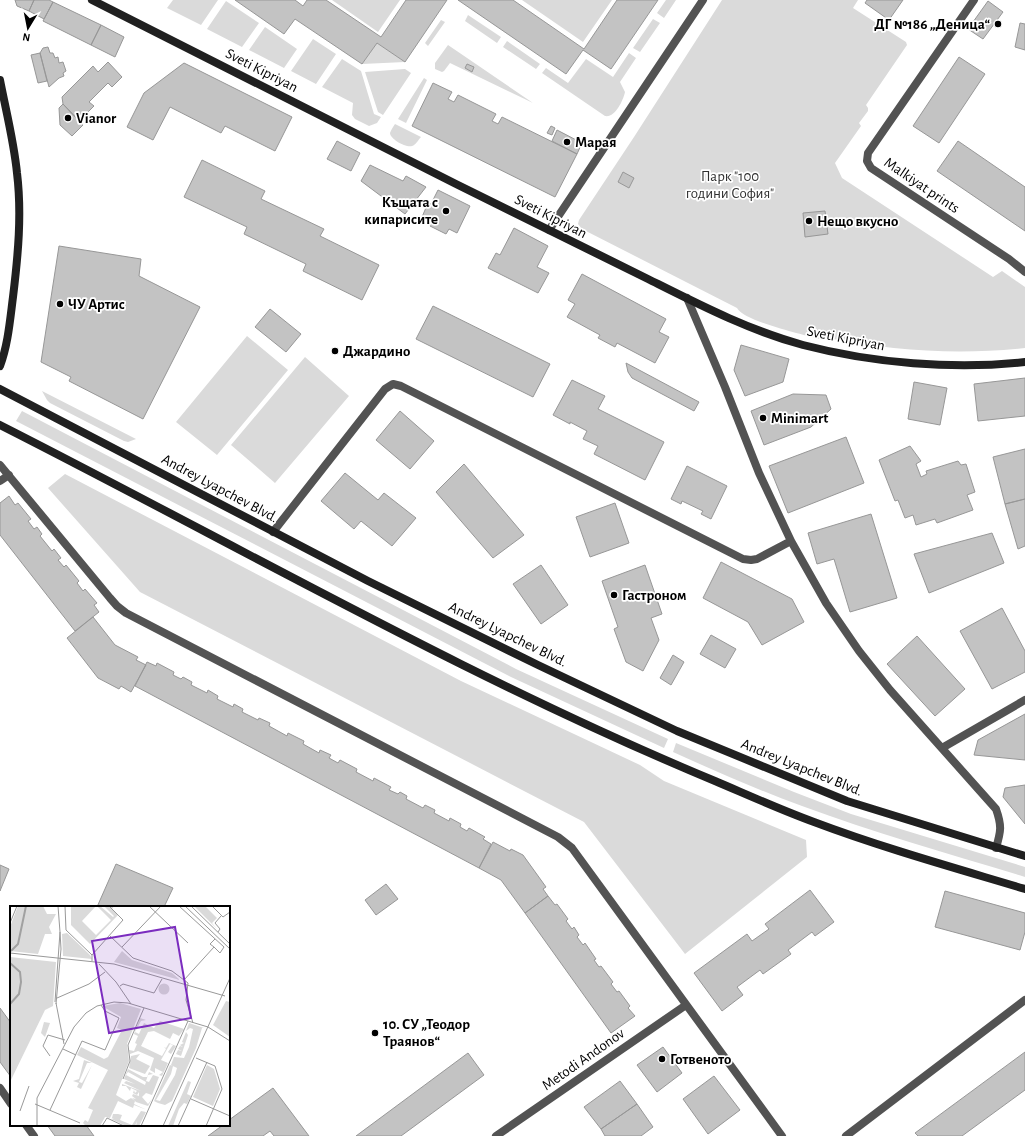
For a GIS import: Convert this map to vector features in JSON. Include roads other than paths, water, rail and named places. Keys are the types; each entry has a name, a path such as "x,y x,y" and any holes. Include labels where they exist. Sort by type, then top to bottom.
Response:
{"main road":[{"name":"Sveti Kipriyan","path":"92,0 549,230 687,298 763,332 801,344 843,354 892,361 963,365 1025,362"},
{"path":"0,80 17,174 19,229 17,263 11,310 4,354 0,366"},
{"name":"Andrey Lyapchev Blvd.","path":"0,389 273,532 538,665 677,731 847,801 1025,856"},
{"path":"0,425 517,692 664,760 814,822 930,861 1025,889"}],"street":[{"path":"549,230 703,0"},
{"name":"Malkiyat prints","path":"974,0 868,153 867,160 871,168 1009,258 1025,272"},
{"path":"687,298 725,387 759,474 791,541 826,603 859,651 890,690 996,809 1001,821 996,848"},
{"path":"273,532 384,389 393,384 401,386 743,559 757,559 791,541"},
{"path":"0,465 110,598 126,613 558,837 572,848 782,1136"},
{"path":"0,481 9,475"},
{"path":"942,748 1025,700"},
{"path":"846,1136 1025,1000"},
{"name":"Metodi Andonov","path":"496,1136 686,1005"},
{"path":"0,1088 10,1103"},
{"path":"27,1126 34,1136"}],"place":[{"name":"ДГ №186 „Деница“","path":"998,24"},
{"name":"Vianor","path":"68,118"},
{"name":"Марая","path":"567,142"},
{"name":"Къщата с кипарисите","path":"446,211"},
{"name":"Нещо вкусно","path":"809,221"},
{"name":"ЧУ Артис","path":"60,304"},
{"name":"Джардино","path":"335,351"},
{"name":"Minimart","path":"763,418"},
{"name":"Гастроном","path":"614,595"},
{"name":"10. СУ „Теодор Траянов“","path":"375,1033"},
{"name":"Готвеното","path":"662,1059"}],"park label":[{"name":"Парк \"100 години София\"","path":"730,184"}]}
